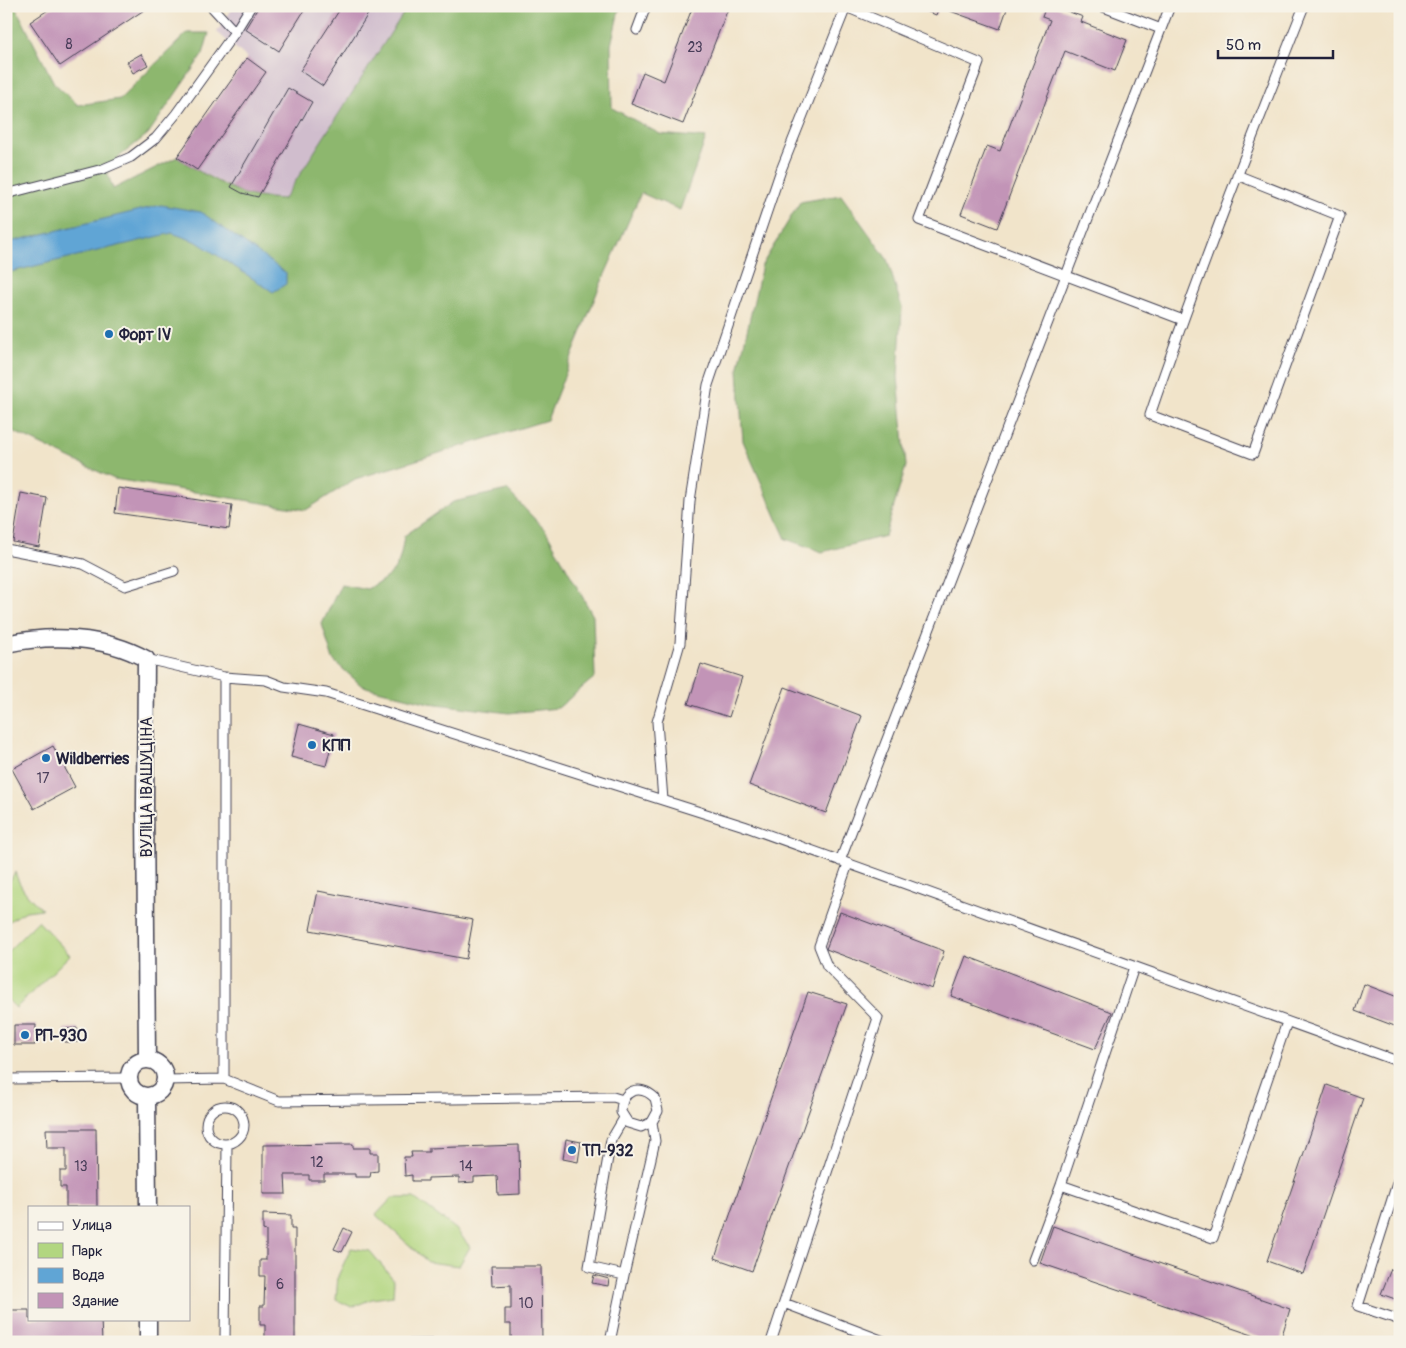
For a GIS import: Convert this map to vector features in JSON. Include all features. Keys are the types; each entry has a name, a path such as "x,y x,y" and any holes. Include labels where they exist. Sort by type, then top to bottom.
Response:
{"street":[{"path":"6,644 23,640 67,638 116,645 133,651 146,659"},
{"name":"ВУЛІЦА ІВАШУЦІНА","path":"146,659 147,1060"},
{"path":"147,1060 154,1061 160,1065 164,1071 165,1080 160,1091 154,1095 147,1096 140,1095 134,1091 128,1078 134,1065 140,1061 147,1060"},
{"path":"147,1096 148,1206"},
{"path":"148,1320 148,1342"}],"lane":[{"path":"211,6 235,32"},
{"path":"6,194 103,169 131,157 156,138 176,114 235,32 251,6"},
{"path":"637,30 646,6"},
{"path":"1101,6 1161,29"},
{"path":"771,1342 878,1018 828,966 820,946 844,863 1066,275 1170,6"},
{"path":"1237,175 1340,216 1253,454 1150,415 1237,175 1304,6"},
{"path":"663,800 657,722 680,643 690,501 708,385 781,170 846,7 979,63 919,220 1183,320"},
{"path":"6,549 83,564 124,586 174,571"},
{"path":"146,659 224,677 266,680 284,687 326,693 744,826 1400,1062"},
{"path":"224,677 224,1079"},
{"path":"1032,1260 1061,1185 1134,967"},
{"path":"1061,1185 1213,1238 1287,1022"},
{"path":"6,1079 128,1078"},
{"path":"165,1080 224,1079 280,1101 613,1097 623,1100"},
{"path":"645,1090 656,1098 658,1104 656,1117 652,1122 641,1127 628,1123 621,1112 623,1100 633,1091 645,1090"},
{"path":"230,1106 241,1114 244,1126 239,1138 227,1144 214,1140 206,1123 212,1111 217,1107 230,1106"},
{"path":"624,1118 611,1140 589,1267 624,1275"},
{"path":"610,1342 655,1141 652,1122"},
{"path":"225,1342 227,1144"},
{"path":"1400,1174 1358,1306 1400,1320"},
{"path":"784,1302 886,1342"}],"shaded area":[{"path":"234,6 408,6 284,199 258,197 242,193 197,170 177,157 247,58 217,32"}],"green space":[{"path":"6,6 15,6 54,83 78,105 120,99 187,33 209,33 203,54 148,134 120,156 107,172 113,189 177,157 208,177 247,195 284,199 408,6 620,6 611,45 612,108 660,134 706,138 680,210 641,193 598,290 547,420 355,479 306,510 114,479 6,428"},
{"path":"841,195 887,259 902,308 898,377 906,466 885,536 822,552 786,539 743,441 738,371 762,265 800,202"},
{"path":"507,490 546,531 593,616 595,677 558,708 509,713 429,703 362,686 333,660 322,624 341,584 367,589 385,579 391,574 398,563 404,536 453,502"},
{"path":"15,872 26,892 42,909 26,911 6,923 6,887"},
{"path":"38,921 70,955 16,1008 6,998 6,953"},
{"path":"392,1198 414,1198 456,1229 470,1247 459,1266 428,1262 376,1215"},
{"path":"351,1248 370,1251 394,1280 393,1296 372,1299 352,1307 336,1300 338,1276"}],"water":[{"path":"161,205 201,212 286,273 286,284 273,292 197,242 172,233 6,273 6,243"}],"building":[{"path":"54,6 150,6 60,66 30,22"},
{"path":"259,6 307,6 279,51 245,29"},
{"path":"342,6 373,6 323,86 300,71"},
{"path":"693,6 729,6 683,124 631,104 643,72 664,81"},
{"path":"913,6 1008,6 1000,29 939,7 936,15"},
{"path":"1046,6 1054,6 1083,17 1081,22 1127,40 1115,71 1065,51 997,228 961,214 987,146 1000,151 1050,20 1042,17"},
{"path":"141,54 148,65 133,73 127,62"},
{"path":"247,58 266,72 197,170 177,157"},
{"path":"288,88 312,102 258,197 242,193 231,187"},
{"path":"118,488 232,505 229,529 115,513"},
{"path":"21,493 47,498 39,547 13,542"},
{"path":"701,664 742,677 729,717 688,704"},
{"path":"785,687 862,716 826,813 749,785"},
{"name":"КПП","path":"299,724 334,734 326,766 291,757"},
{"path":"53,746 75,787 34,809 12,769"},
{"path":"318,891 473,920 466,959 310,930"},
{"path":"840,912 944,951 932,989 826,949"},
{"path":"966,956 1112,1012 1095,1049 951,996"},
{"path":"1364,984 1400,998 1400,1028 1355,1011"},
{"path":"808,992 847,1004 752,1271 715,1258"},
{"name":"РП-930","path":"14,1025 36,1025 35,1045 14,1045"},
{"path":"78,1028 78,1042 65,1042 64,1029"},
{"path":"1327,1085 1363,1098 1303,1274 1267,1261"},
{"path":"46,1129 96,1129 97,1206 66,1206 66,1187 60,1187 60,1171 66,1171 66,1148 47,1148"},
{"name":"ТП-932","path":"566,1139 581,1142 578,1162 563,1159"},
{"path":"353,1144 353,1148 370,1148 370,1153 378,1153 378,1171 371,1172 370,1177 355,1177 355,1174 324,1174 324,1180 309,1180 309,1175 285,1175 286,1194 263,1194 263,1145"},
{"path":"519,1145 520,1194 498,1195 497,1176 474,1177 474,1182 459,1183 459,1177 428,1178 428,1181 412,1181 412,1175 405,1176 404,1157 412,1157 411,1152 429,1152 429,1148"},
{"path":"263,1214 291,1215 291,1229 295,1229 295,1342 265,1342 265,1325 260,1325 260,1306 264,1306 265,1276 260,1276 260,1260 266,1260 266,1231 263,1230"},
{"path":"1053,1226 1290,1309 1280,1342 1273,1342 1040,1263"},
{"path":"344,1228 352,1232 342,1252 334,1249"},
{"path":"491,1266 541,1266 542,1342 511,1342 511,1324 505,1324 505,1309 511,1309 511,1285 492,1286"},
{"path":"1391,1269 1400,1273 1400,1296 1398,1300 1381,1294"},
{"path":"594,1275 609,1279 608,1286 592,1283"},
{"path":"11,1310 28,1310 28,1320 101,1320 102,1342 56,1339 56,1342 41,1342 41,1339 10,1340 10,1342 6,1342 6,1314 11,1314"},
{"path":"434,1339 434,1342 357,1342 357,1340"}],"place":[{"name":"Форт IV","path":"109,334"},
{"name":"КПП","path":"312,745"},
{"name":"Wildberries","path":"46,758"},
{"name":"РП-930","path":"25,1035"},
{"name":"ТП-932","path":"572,1150"}]}
